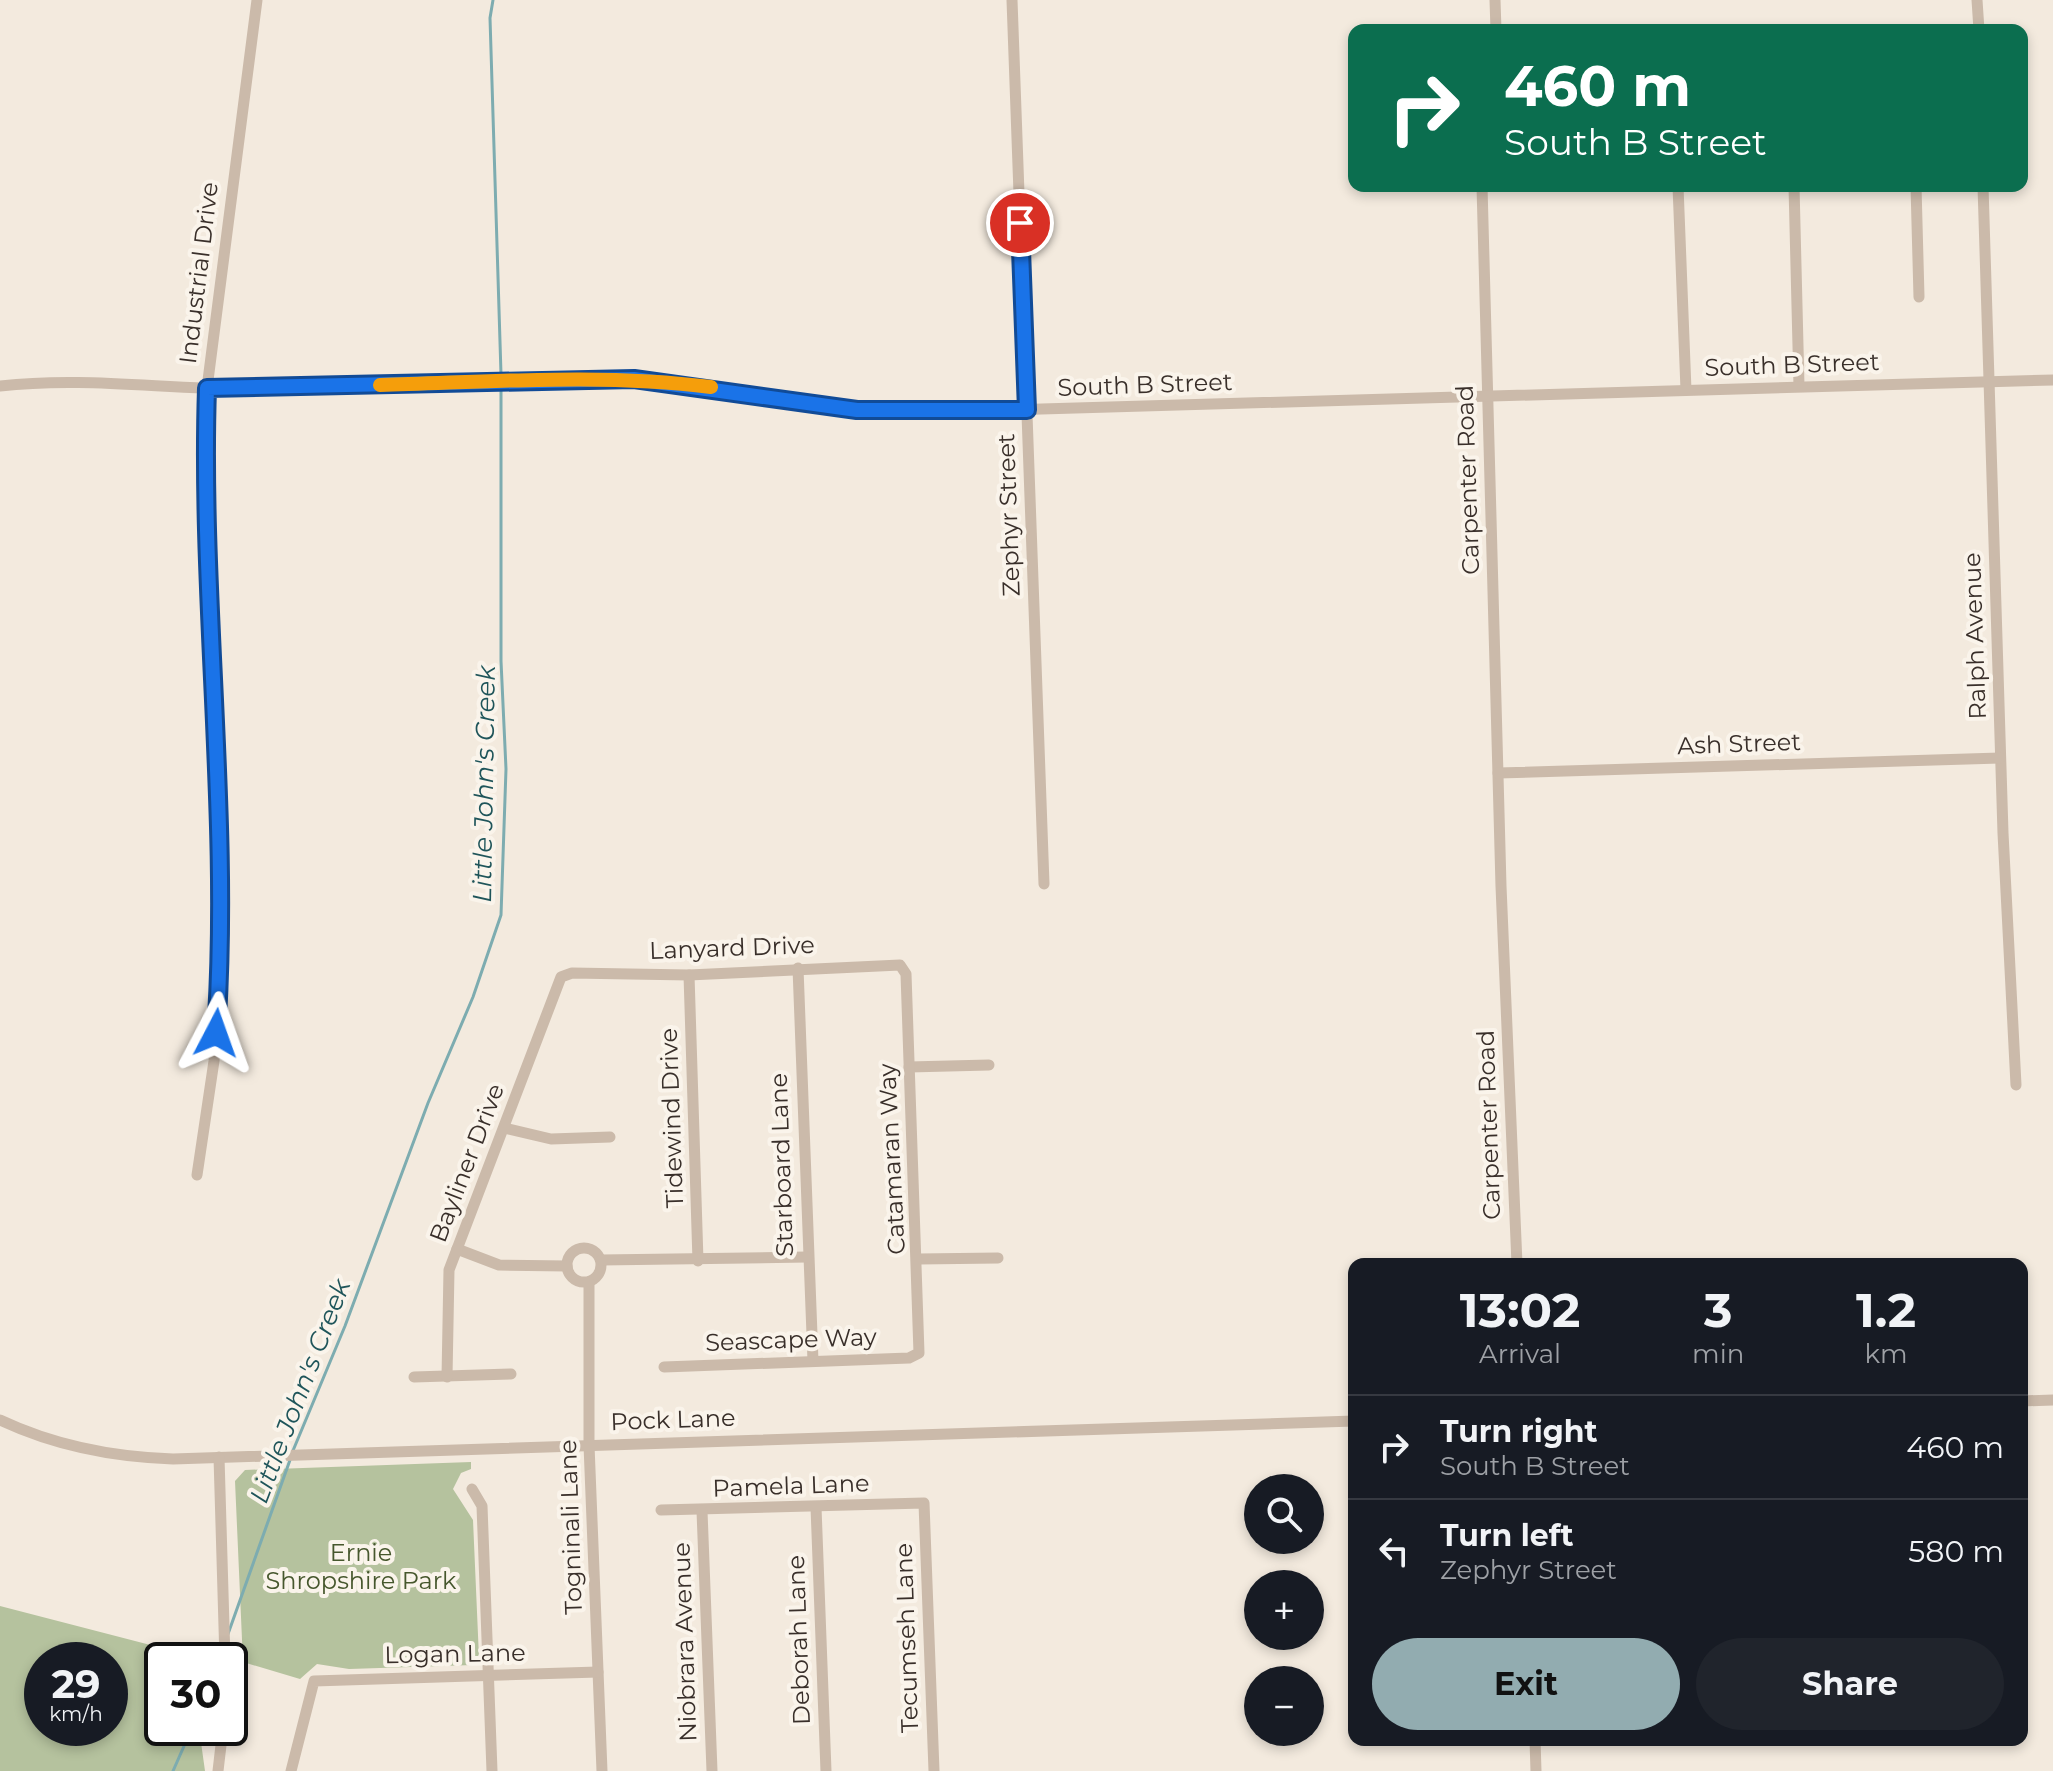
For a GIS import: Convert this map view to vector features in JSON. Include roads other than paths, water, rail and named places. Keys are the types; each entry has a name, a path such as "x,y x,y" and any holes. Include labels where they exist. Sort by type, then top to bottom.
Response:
{"street":[{"name":"Industrial Drive","path":"197,1175 214,1061 222,949 206,482 207,388 257,0"},
{"name":"Zephyr Street","path":"1012,0 1044,884"},
{"path":"1495,0 1496,24"},
{"path":"1977,0 1979,24"},
{"name":"Carpenter Road","path":"1482,192 1498,773 1517,1258"},
{"path":"1678,192 1686,390"},
{"path":"1794,192 1799,386"},
{"path":"1916,192 1919,297"},
{"name":"Ralph Avenue","path":"1983,192 2000,758 2016,1085"},
{"name":"South B Street","path":"0,386 103,381 207,388 518,379 674,382 857,410 896,412 2053,380"},
{"name":"Ash Street","path":"1498,773 2000,758"},
{"name":"Lanyard Drive","path":"566,974 689,975 900,965"},
{"name":"Catamaran Way","path":"900,965 906,974 919,1259 919,1353"},
{"name":"Starboard Lane","path":"798,968 813,1361"},
{"name":"Bayliner Drive","path":"447,1377 447,1281 558,982 566,974"},
{"name":"Tidewind Drive","path":"689,975 698,1261"},
{"path":"909,1067 989,1065"},
{"path":"504,1128 542,1138 610,1137"},
{"path":"580,1248 596,1252 601,1260 597,1277 589,1282 571,1277 567,1266 573,1252 580,1248"},
{"path":"457,1249 499,1265 567,1266"},
{"path":"601,1260 698,1261 807,1257"},
{"path":"919,1259 998,1258"},
{"name":"Togninali Lane","path":"589,1282 589,1445 602,1771"},
{"name":"Seascape Way","path":"664,1367 909,1358 919,1353"},
{"path":"414,1377 511,1374"},
{"path":"2028,1401 2053,1400"},
{"name":"Pock Lane","path":"0,1420 36,1435 94,1452 143,1458 1348,1421"},
{"path":"219,1457 225,1642"},
{"path":"472,1489 482,1506 492,1771"},
{"name":"Pamela Lane","path":"661,1510 924,1503"},
{"name":"Tecumseh Lane","path":"924,1503 934,1771"},
{"name":"Deborah Lane","path":"816,1507 826,1771"},
{"name":"Niobrara Avenue","path":"702,1511 712,1771"},
{"name":"Logan Lane","path":"291,1771 314,1681 598,1672"},
{"path":"218,1771 221,1746"},
{"path":"1535,1746 1536,1771"}],"waterway":[{"name":"Little John's Creek","path":"493,0 490,18 501,374"},
{"name":"Little John's Creek","path":"292,1453 345,1326 428,1103 473,997 501,915 506,769 501,661 501,381"},
{"name":"Little John's Creek","path":"228,1634 290,1460"},
{"name":"Little John's Creek","path":"173,1771 184,1746"}],"park label":[{"name":"Ernie Shropshire Park","path":"361,1567"}]}
